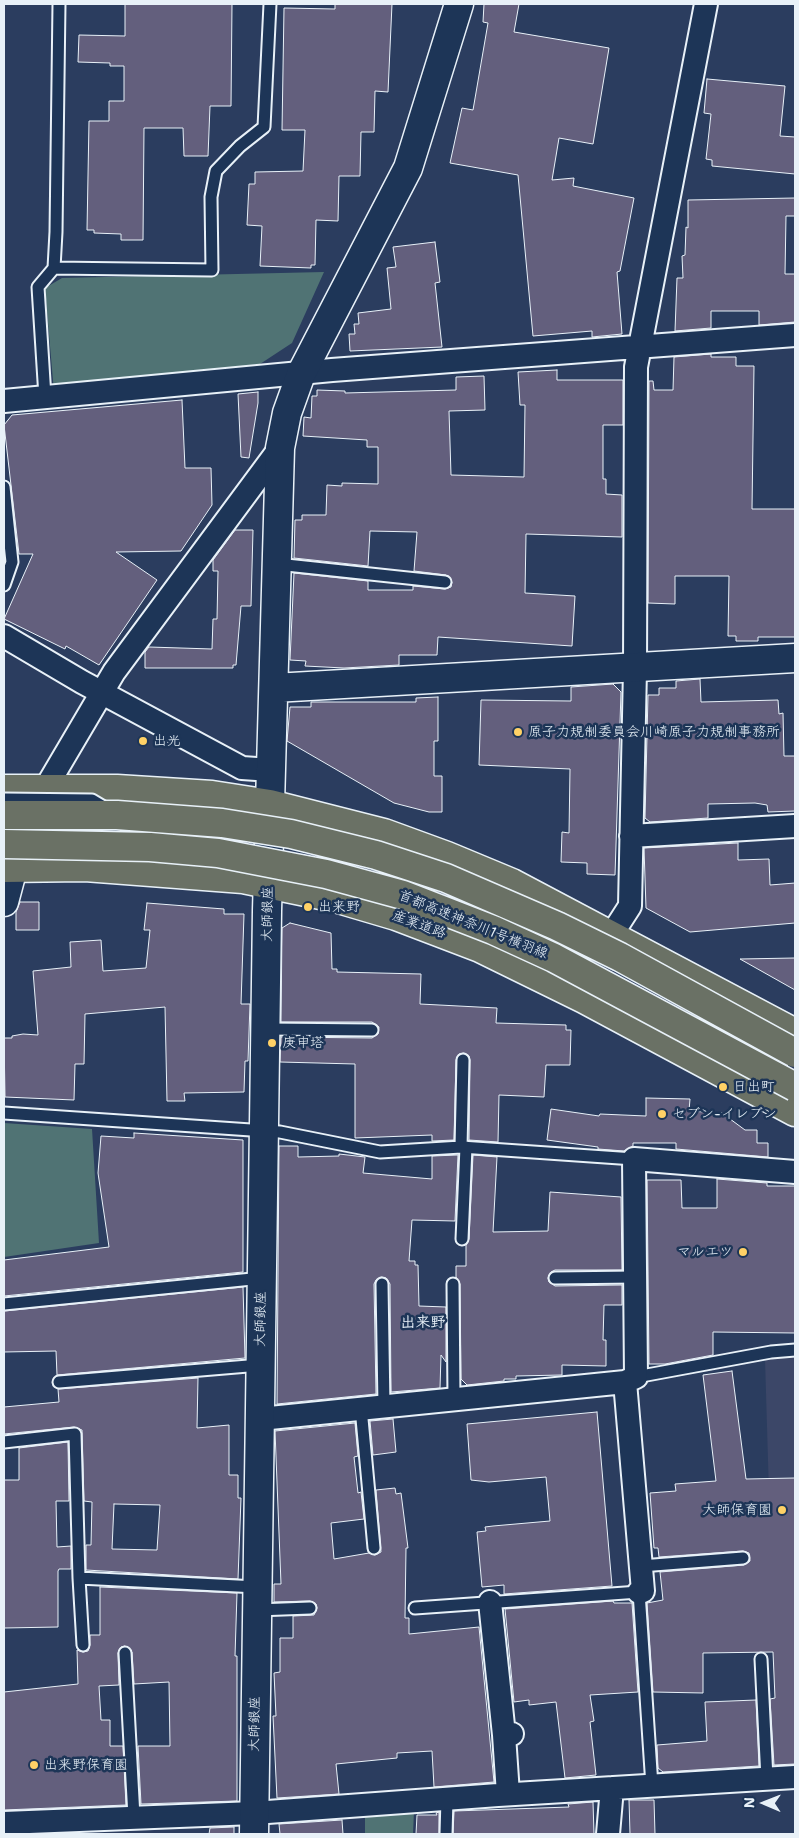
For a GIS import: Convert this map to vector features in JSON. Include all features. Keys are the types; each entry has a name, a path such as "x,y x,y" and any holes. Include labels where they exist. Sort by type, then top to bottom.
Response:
{"main road":[{"path":"4,789 117,789 212,795 270,804 384,833 512,883 612,934 795,1033"},
{"path":"4,815 116,815 222,823 291,834 376,855 446,878 526,912 620,957 795,1053"},
{"name":"首都高速神奈川1号横羽線","path":"6,859 100,846 186,850 246,858 326,874 402,895 493,930 554,958 795,1087"},
{"name":"産業道路","path":"6,859 176,873 268,883 335,898 396,916 480,948 584,999 795,1112"}],"street":[{"name":"大師銀座","path":"254,1824 268,883 280,448 287,413 300,374 408,168 459,4"},
{"path":"612,934 630,906 636,367 706,4"},
{"path":"4,401 300,374 795,336"},
{"path":"4,902 6,859 44,789 102,692 280,448"},
{"path":"4,636 242,768 271,770"},
{"path":"274,688 634,669 795,658"},
{"path":"631,836 795,826"},
{"path":"639,1592 643,1591 638,1461 631,1380 636,1277 634,1160 795,1172"},
{"path":"260,1419 631,1380"},
{"path":"490,1602 508,1735 508,1794"},
{"path":"4,1823 134,1817 254,1824 447,1799 795,1778"},
{"path":"608,1834 612,1788"}],"lane":[{"path":"45,397 38,287 54,268 52,189 54,34 60,4"},
{"path":"54,268 212,270 211,197 216,171 240,146 264,127 270,4"},
{"path":"4,487 12,562 4,584"},
{"path":"277,564 445,582"},
{"path":"4,799 92,800 116,815"},
{"path":"266,1029 372,1030"},
{"path":"462,1240 463,1060"},
{"path":"4,1113 280,1132 380,1152 463,1147 634,1160"},
{"path":"554,1278 636,1277"},
{"path":"4,1304 262,1278"},
{"path":"382,1284 384,1406"},
{"path":"453,1284 454,1399"},
{"path":"631,1380 771,1352 795,1350"},
{"path":"60,1382 260,1365"},
{"path":"361,1408 374,1548"},
{"path":"4,1442 75,1434 83,1645"},
{"path":"641,1566 743,1558"},
{"path":"79,1578 257,1599 310,1608"},
{"path":"415,1608 639,1592 652,1786"},
{"path":"124,1653 134,1817"},
{"path":"761,1659 767,1779"},
{"path":"446,1834 447,1799"}],"shaded area":[{"name":"大師保育園","path":"795,1358 795,1662 774,1663 765,1359"}],"green space":[{"path":"324,272 292,343 260,364 54,392 45,288 62,278"},
{"path":"4,1123 92,1129 99,1243 4,1257"},
{"path":"414,1811 413,1834 365,1834 365,1815"}],"building":[{"path":"125,4 232,4 231,106 210,106 208,156 184,156 183,128 144,128 143,240 121,240 121,234 94,233 94,230 87,230 89,121 109,121 109,101 124,101 124,66 110,66 110,63 78,62 79,35 125,36"},
{"path":"335,4 392,4 388,92 375,91 374,132 361,132 360,176 339,176 338,221 316,220 315,265 311,265 311,268 260,266 262,226 247,225 249,184 255,184 255,172 303,171 305,130 282,130 284,8 335,9"},
{"path":"484,4 519,4 514,32 609,48 593,144 559,138 552,180 574,178 573,186 634,198 620,271 617,272 622,334 592,337 592,331 533,336 518,175 450,163 462,108 473,110 488,23 483,22"},
{"path":"707,79 785,86 780,136 795,137 795,174 712,166 712,160 706,159 711,114 704,113"},
{"path":"795,198 795,216 786,216 785,274 795,274 795,322 759,325 759,311 711,311 711,328 675,331 677,278 683,278 682,256 685,255 686,227 688,228 688,200"},
{"path":"435,242 440,282 435,283 442,347 350,351 349,334 355,334 354,324 359,324 358,313 391,309 387,268 396,267 393,247"},
{"path":"711,354 711,357 736,357 736,366 754,366 752,509 795,509 795,637 758,637 758,641 736,641 736,636 728,636 729,576 675,576 675,604 648,603 649,381 653,381 654,390 673,390 674,357"},
{"path":"557,370 557,380 623,380 623,425 603,425 603,479 606,479 606,494 622,495 622,537 526,534 525,593 575,596 572,646 438,637 437,655 399,655 399,665 344,668 305,666 306,661 290,660 294,573 368,581 368,590 413,590 413,586 445,589 451,587 452,582 446,575 414,571 417,532 370,531 368,566 294,558 295,520 302,520 302,515 326,515 327,485 342,486 342,483 378,484 378,447 367,447 367,440 303,436 304,417 311,418 312,396 317,396 317,390 345,391 345,393 456,390 456,377 484,376 485,410 449,411 451,475 524,477 525,405 520,405 518,372"},
{"path":"258,392 249,458 241,457 238,394"},
{"path":"182,400 185,468 211,468 212,505 181,551 116,552 157,580 99,665 66,646 65,649 4,619 33,554 19,554 4,425 12,415"},
{"path":"235,530 253,530 251,606 241,606 236,665 233,665 233,668 145,668 145,652 149,647 212,649 213,619 217,619 218,571 213,571 213,560"},
{"path":"700,679 701,702 778,700 779,714 783,713 784,756 795,756 795,811 768,812 767,805 755,803 708,804 708,818 650,822 645,818 648,695 659,695 659,688 676,688 676,681"},
{"path":"613,684 621,692 615,875 587,874 587,863 561,862 562,832 569,833 570,769 479,765 481,700 571,701 571,687"},
{"path":"438,697 438,741 434,741 434,776 442,776 442,812 429,812 394,803 287,741 290,707 311,707 311,702 416,702 416,698"},
{"path":"738,843 738,860 769,859 770,885 795,883 795,923 690,932 646,908 644,848"},
{"path":"20,902 39,902 39,930 16,930 16,912"},
{"path":"147,903 224,909 224,914 244,914 241,1004 250,1004 248,1061 245,1061 244,1092 184,1093 185,1101 167,1101 165,1007 85,1014 84,1064 75,1064 74,1100 5,1097 4,1038 12,1038 12,1036 23,1034 38,1035 33,971 71,967 70,942 101,940 103,971 146,968 150,930 144,930"},
{"path":"290,923 331,933 332,969 337,969 337,972 421,974 420,1004 497,1008 496,1023 566,1025 566,1030 571,1030 570,1065 546,1065 544,1097 499,1095 498,1142 469,1140 470,1060 469,1056 464,1053 459,1054 456,1060 454,1140 432,1141 432,1135 355,1138 355,1064 280,1062 281,1037 372,1038 378,1034 379,1027 372,1022 281,1022 282,928"},
{"path":"795,958 795,990 740,959"},
{"path":"646,1098 690,1099 689,1111 722,1113 745,1130 757,1130 757,1143 768,1143 768,1157 676,1149 676,1143 633,1143 633,1146 624,1151 598,1149 598,1147 547,1140 551,1109 599,1116 600,1114 646,1116"},
{"path":"134,1133 243,1140 243,1272 4,1296 4,1260 109,1247 98,1173 101,1136 134,1138"},
{"path":"279,1146 298,1146 298,1157 339,1156 339,1154 365,1157 363,1173 432,1179 432,1156 458,1155 455,1221 412,1220 409,1261 415,1261 415,1265 418,1265 419,1306 446,1307 446,1362 441,1355 440,1388 391,1392 390,1284 386,1278 381,1277 374,1284 376,1394 277,1404"},
{"path":"473,1155 497,1157 493,1232 548,1231 550,1192 621,1197 622,1270 555,1270 551,1272 548,1278 549,1282 555,1286 622,1285 622,1305 604,1305 603,1340 606,1340 606,1366 562,1365 562,1375 516,1376 516,1379 467,1385 461,1379 460,1284 456,1277 456,1266 466,1266"},
{"path":"717,1179 767,1183 767,1186 795,1186 795,1333 713,1332 713,1355 665,1364 649,1364 647,1180 681,1180 682,1208 717,1208"},
{"path":"243,1287 245,1358 57,1375 56,1351 4,1352 4,1311"},
{"path":"732,1371 746,1479 795,1478 795,1764 774,1765 770,1699 775,1698 773,1652 703,1653 703,1693 653,1692 647,1603 663,1600 660,1572 744,1565 750,1561 749,1553 743,1551 659,1557 658,1548 654,1548 650,1493 676,1491 675,1484 716,1481 703,1375"},
{"path":"198,1378 197,1428 229,1425 229,1475 238,1475 238,1498 241,1498 238,1579 86,1570 86,1545 91,1545 92,1502 84,1501 82,1430 74,1427 4,1434 4,1407 59,1402 58,1389","holes":["114,1504 160,1505 157,1550 112,1549"]},
{"path":"597,1412 612,1586 504,1594 504,1585 482,1587 477,1532 486,1531 485,1527 550,1521 546,1477 489,1482 471,1480 467,1424"},
{"path":"393,1419 396,1452 373,1455 370,1421"},
{"path":"355,1423 358,1456 354,1457 358,1493 361,1492 364,1519 331,1523 334,1559 369,1553 375,1555 381,1552 376,1490 395,1488 396,1494 401,1493 408,1548 406,1548 405,1618 409,1618 409,1634 479,1627 494,1782 434,1787 432,1751 397,1753 397,1758 336,1764 339,1794 277,1798 273,1716 276,1716 274,1673 280,1672 280,1638 293,1638 293,1616 314,1615 317,1608 316,1604 310,1601 274,1602 274,1584 281,1584 275,1431"},
{"path":"68,1442 69,1501 56,1501 57,1547 71,1546 71,1569 59,1569 58,1571 58,1627 4,1628 4,1480 19,1480 19,1448"},
{"path":"100,1587 237,1593 235,1656 237,1656 237,1801 141,1804 138,1746 170,1746 169,1682 134,1684 132,1652 125,1646 121,1647 118,1653 119,1685 99,1686 101,1720 110,1720 110,1746 123,1746 126,1805 4,1810 4,1692 78,1684 77,1650 88,1651 90,1635 100,1635"},
{"path":"613,1601 614,1603 632,1603 638,1692 590,1695 594,1721 590,1722 596,1775 565,1778 556,1702 529,1705 529,1700 514,1702 505,1609"},
{"path":"756,1700 759,1766 663,1772 658,1768 657,1745 707,1741 705,1702"},
{"path":"629,1800 654,1800 655,1834 630,1834"},
{"path":"593,1802 594,1834 453,1834 454,1811 569,1807 568,1804"},
{"path":"439,1812 439,1834 416,1834 417,1815 437,1815 436,1813"},
{"path":"342,1820 343,1834 280,1834 279,1824"},
{"path":"234,1827 234,1834 209,1834 210,1828"}],"place":[{"name":"原子力規制委員会川崎原子力規制事務所","path":"518,732"},
{"name":"出光","path":"143,741"},
{"name":"出来野","path":"308,907"},
{"name":"庚申塔","path":"272,1043"},
{"name":"日出町","path":"723,1087"},
{"name":"セブン-イレブン","path":"662,1114"},
{"name":"マルエツ","path":"743,1252"},
{"name":"大師保育園","path":"782,1510"},
{"name":"出来野保育園","path":"34,1765"}],"district":[{"name":"出来野","path":"423,1323"}]}
